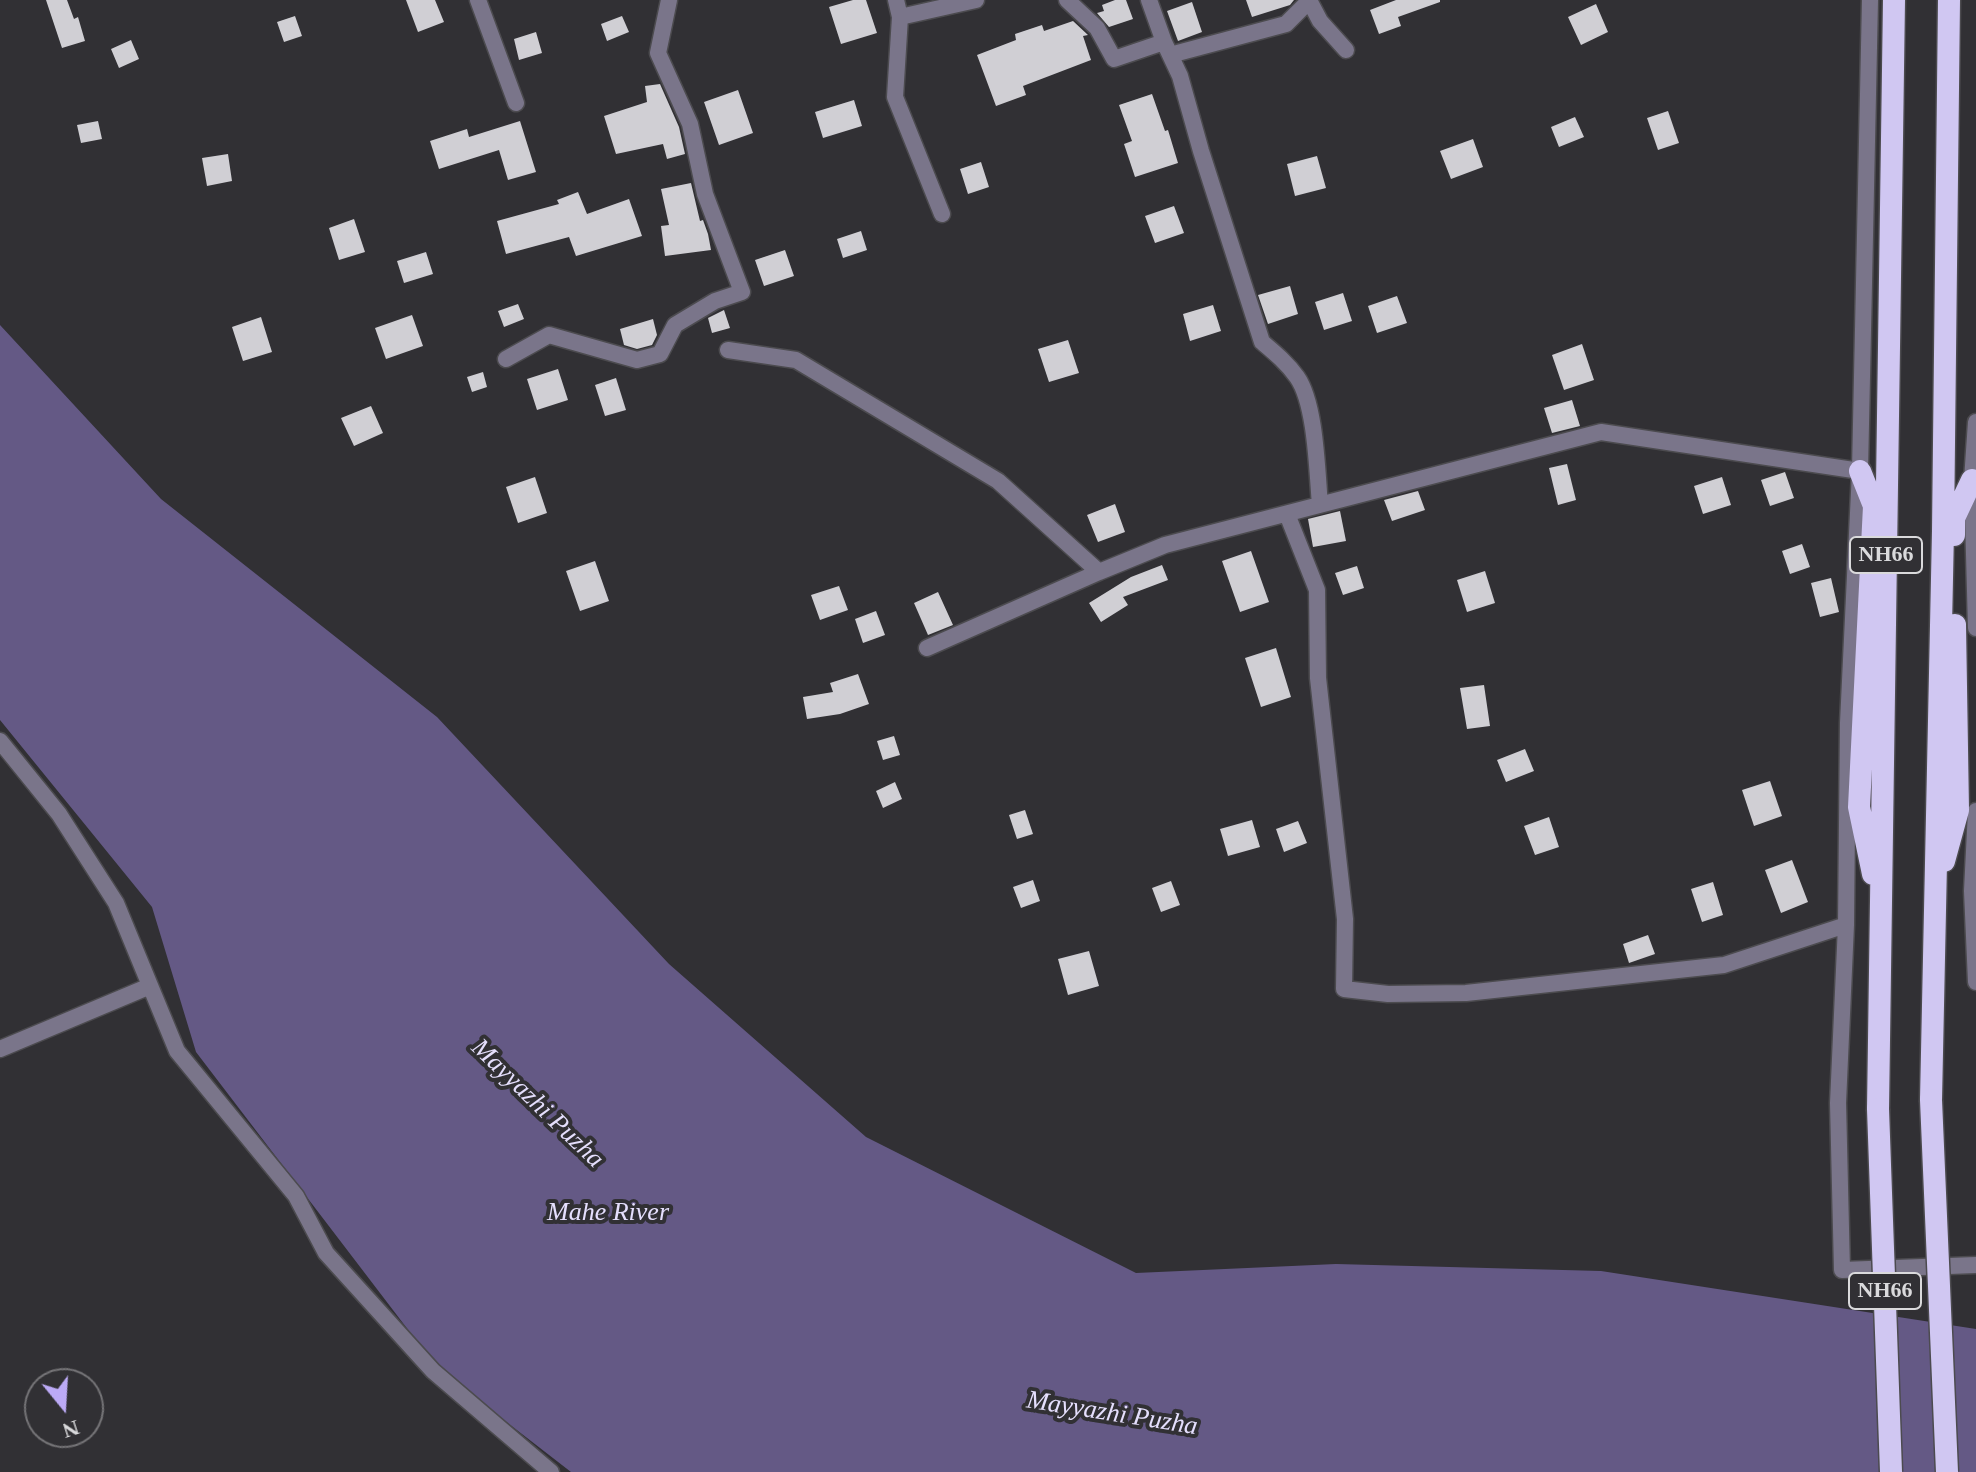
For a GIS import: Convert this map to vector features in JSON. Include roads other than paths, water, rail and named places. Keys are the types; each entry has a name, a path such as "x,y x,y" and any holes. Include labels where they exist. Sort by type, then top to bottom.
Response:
{"highway":[{"name":"NH66","path":"1891,1472 1878,1109 1894,0"},
{"name":"NH66","path":"1947,1472 1931,1100 1943,531 1949,0"},
{"path":"1860,471 1874,506 1859,807 1881,914"},
{"path":"1935,898 1958,810 1954,518 1974,481"}],"street":[{"path":"478,0 516,103"},
{"path":"506,359 549,335 637,360 660,354 675,325 715,301 742,292 705,194 690,124 658,53 669,0"},
{"path":"896,0 900,17 895,97 942,214"},
{"path":"900,17 976,0"},
{"path":"1067,0 1097,28 1114,59 1286,24 1309,0 1320,21 1346,50"},
{"path":"1149,0 1180,76 1262,342 1280,357 1299,380 1309,409 1320,505"},
{"path":"1870,0 1860,471 1848,723 1846,925 1838,1103 1842,1270 1976,1265"},
{"path":"728,350 796,360 998,481 1099,572"},
{"path":"1976,422 1976,628"},
{"path":"927,648 1165,545 1601,432 1860,471"},
{"path":"1287,514 1317,590 1318,678 1345,919 1344,989 1388,994 1466,993 1709,967 1724,965 1846,925"},
{"path":"0,741 59,814 116,903 177,1051 296,1196 326,1253 433,1371 551,1472"},
{"path":"1976,811 1976,982"},
{"path":"0,1049 150,986"}],"water":[{"name":"Mahe River","path":"0,325 161,499 437,717 669,964 866,1137 1136,1273 1336,1264 1601,1271 1976,1329 1976,1472 571,1472 438,1369 196,1052 152,907 0,720"}],"water label":[{"name":"Mayyazhi Puzha","path":"537,1104"},
{"name":"Mayyazhi Puzha","path":"1112,1414"}]}
